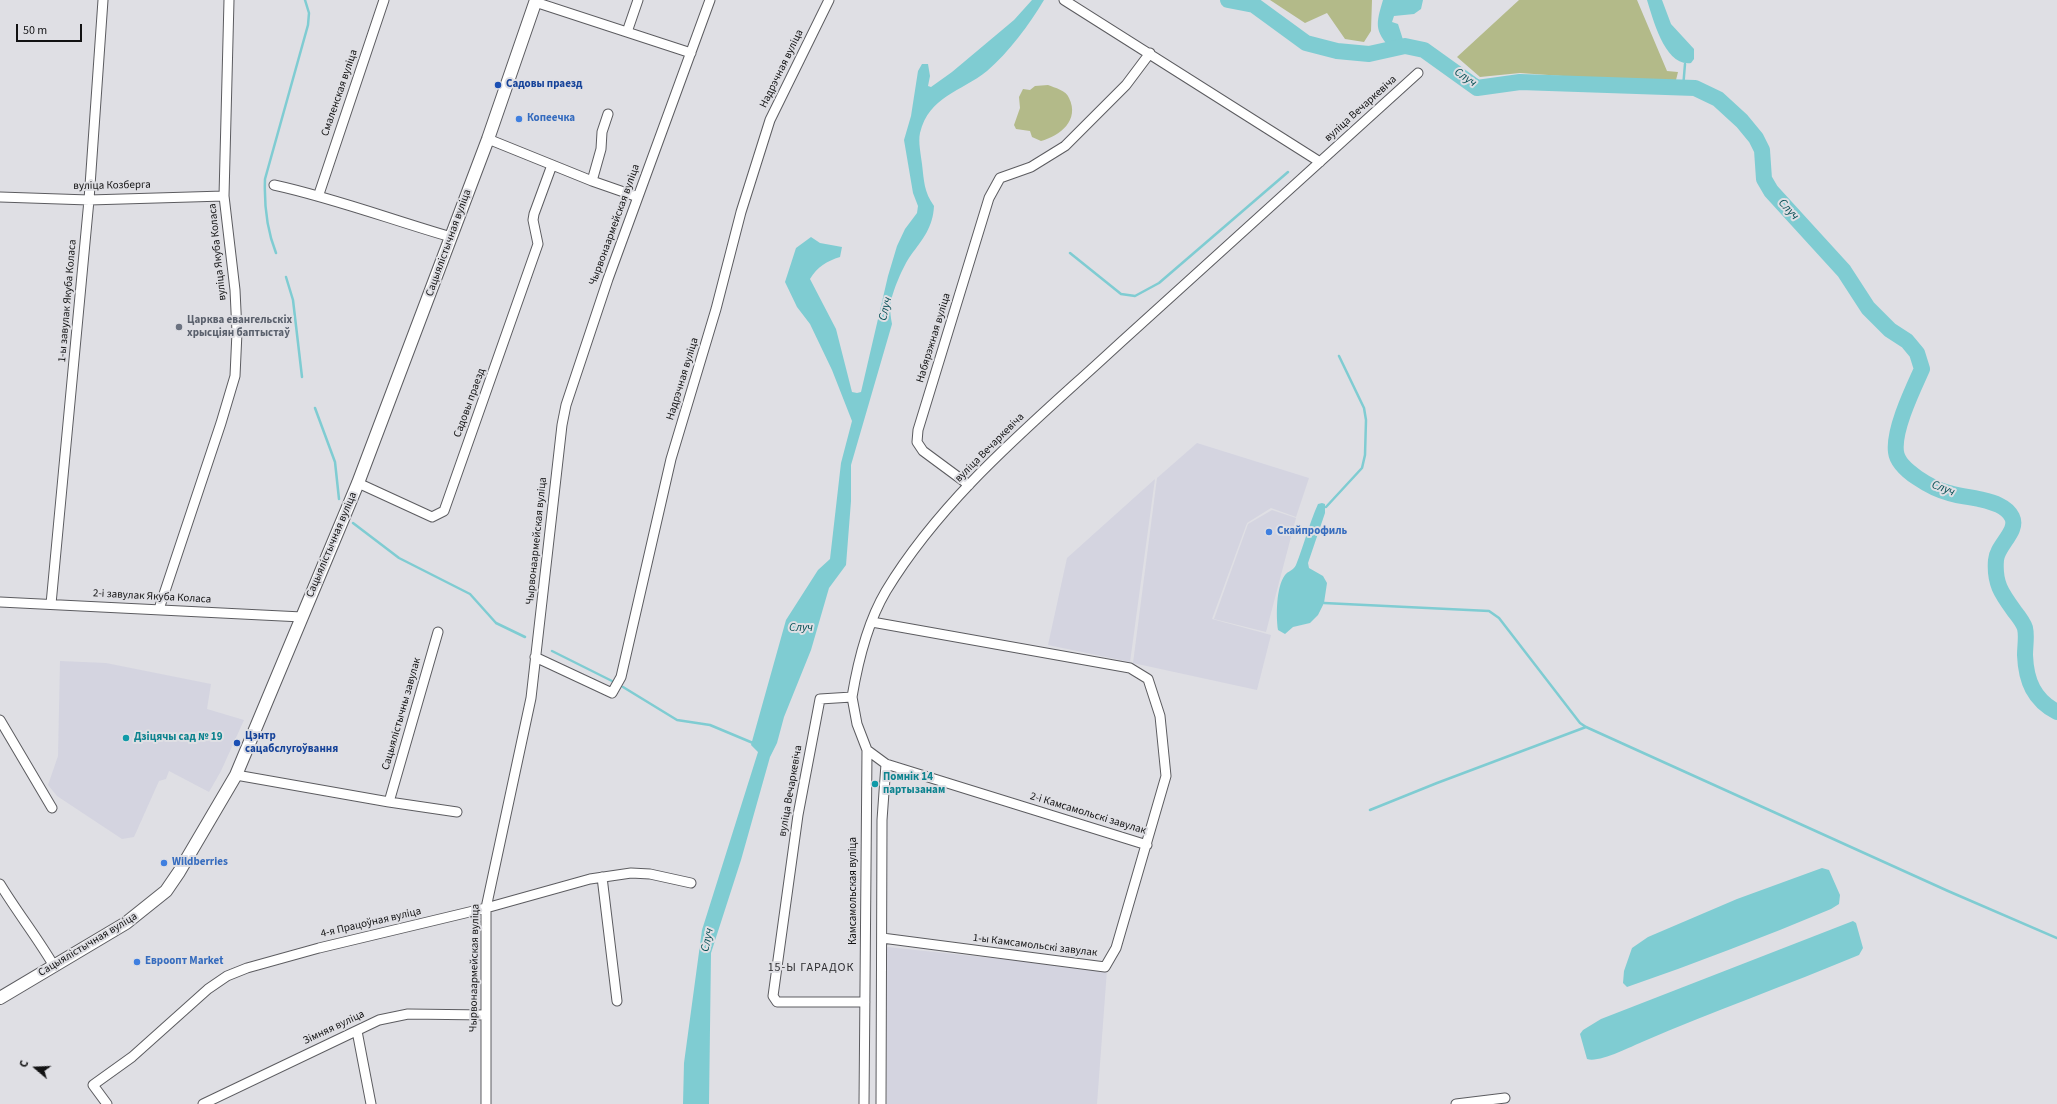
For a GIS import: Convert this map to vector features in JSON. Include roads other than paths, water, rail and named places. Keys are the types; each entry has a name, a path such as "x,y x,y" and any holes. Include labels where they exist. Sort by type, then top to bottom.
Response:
{"main road":[{"name":"Сацыялістычная вуліца","path":"0,998 126,923 166,891 179,872 236,775 358,483 488,139 535,1"}],"street":[{"name":"1-ы завулак Якуба Коласа","path":"52,604 89,200 103,0"},
{"name":"вуліца Якуба Коласа","path":"159,609 221,423 235,376 237,332 235,290 224,196 229,0"},
{"name":"Смаленская вуліца","path":"319,194 384,0"},
{"path":"627,32 638,0"},
{"name":"Чырвонаармейская вуліца","path":"486,1104 486,908 532,698 535,658 562,425 566,405 638,197 710,0"},
{"name":"Надрэчная вуліца","path":"535,658 612,693 621,677 671,459 716,309 741,212 770,120 829,0"},
{"path":"1064,0 1150,53 1320,162"},
{"path":"535,1 691,53"},
{"name":"Набярэжная вуліца","path":"969,485 923,451 917,442 918,430 989,198 1000,178 1031,167 1065,146 1126,85 1150,53"},
{"name":"вуліца Вечаркевіча","path":"865,1002 776,1002 773,996 798,816 820,699 852,697 858,661 872,622 886,592 921,541 945,510 1034,421 1418,73"},
{"path":"592,181 601,149 603,128 608,114"},
{"path":"488,139 552,166 638,197"},
{"name":"Садовы праезд","path":"358,483 432,517 444,511 538,244 534,214 552,166"},
{"path":"274,184 319,194 380,216 451,237"},
{"name":"вуліца Козберга","path":"0,197 89,200 224,196"},
{"name":"2-і завулак Якуба Коласа","path":"0,602 302,617"},
{"name":"2-і Камсамольскі завулак","path":"867,750 886,764 1147,845 1166,776 1160,716 1148,679 1130,668 872,622"},
{"name":"Сацыялістычны завулак","path":"389,802 438,632"},
{"path":"852,697 857,724 867,750"},
{"path":"0,720 52,808"},
{"name":"Камсамольская вуліца","path":"864,1104 867,750"},
{"path":"881,1104 882,820 886,764"},
{"path":"236,775 389,802 458,812"},
{"name":"1-ы Камсамольскі завулак","path":"882,938 1105,967 1116,948 1147,845"},
{"name":"4-я Працоўная вуліца","path":"107,1104 93,1085 132,1057 208,989 227,976 248,968 319,948 486,908 576,882 631,873 650,874 691,883"},
{"path":"602,878 617,1001"},
{"path":"0,884 16,912 32,930 54,966"},
{"name":"Зімняя вуліца","path":"203,1104 379,1020 408,1014 486,1015"},
{"path":"357,1030 371,1104"},
{"path":"1456,1104 1505,1098"}],"water":[{"name":"Случ","path":"1032,0 1044,0 1011,47 987,71 938,103 924,121 920,133 919,140 925,186 928,196 934,206 932,220 898,279 891,300 890,308 892,324 851,465 851,501 846,565 829,588 811,650 784,717 777,743 770,757 741,860 711,953 709,1104 683,1104 684,1063 702,930 758,752 751,745 786,620 818,570 830,559 841,463 852,421 832,370 810,324 797,307 785,282 796,248 811,237 820,243 842,247 840,257 823,265 810,279 836,329 852,392 861,392 888,276 897,246 905,229 917,213 918,206 913,193 904,140 911,116 918,71 922,64 928,64 930,76 928,86 931,87 952,72 1014,20"},
{"path":"1383,0 1423,0 1421,9 1414,14 1394,16 1392,22 1398,24 1405,46 1391,49 1379,31 1378,21"},
{"path":"1647,0 1662,0 1671,24 1694,49 1694,59 1691,63 1682,62 1674,58 1667,50 1657,29"},
{"path":"1318,504 1325,504 1325,513 1308,563 1309,568 1323,576 1327,583 1324,603 1318,615 1310,623 1293,627 1285,634 1278,630 1278,594 1285,575 1296,565"},
{"path":"1822,868 1829,870 1840,895 1839,904 1831,909 1730,950 1653,978 1627,987 1623,983 1624,971 1632,948 1648,937 1737,899"},
{"path":"1853,921 1856,923 1863,948 1859,955 1607,1057 1592,1060 1587,1059 1580,1034 1583,1030 1601,1019"}],"waterway":[{"path":"276,253 266,216 265,179 308,25 309,13 305,0"},
{"name":"Случ","path":"1228,0 1254,5 1306,43 1337,51 1369,54 1405,46 1424,50 1477,88 1520,82 1695,88 1718,99 1742,121 1756,138 1762,150 1764,179 1771,191 1844,271 1868,308 1890,330 1907,341 1917,353 1922,369 1904,410 1901,421 1896,443 1898,459 1909,472 1926,483 1942,491 1993,503 2002,507 2012,517 2013,528 1997,554 1996,576 2003,594 2025,628 2027,673 2033,689 2042,702 2057,712"},
{"path":"1683,88 1685,64"},
{"path":"1070,253 1121,294 1135,296 1159,283 1288,172"},
{"path":"286,277 293,300 302,377"},
{"path":"1326,507 1362,468 1365,455 1366,420 1364,408 1339,356"},
{"path":"315,408 335,462 339,499"},
{"path":"353,523 399,558 470,594 496,623 525,637"},
{"path":"1324,603 1489,611 1499,618 1580,723 1586,727 1948,891 2057,938"},
{"path":"552,651 612,681"},
{"path":"623,687 677,720 710,725 753,743"},
{"path":"1370,810 1586,727"}],"place":[{"name":"Садовы праезд","path":"498,85"},
{"name":"Копеечка","path":"519,119"},
{"name":"Царква евангельскіх хрысціян баптыстаў","path":"179,327"},
{"name":"Скайпрофиль","path":"1269,532"},
{"name":"Дзіцячы сад № 19","path":"126,738"},
{"name":"Цэнтр сацабслугоўвання","path":"237,743"},
{"name":"Помнік 14 партызанам","path":"875,784"},
{"name":"Wildberries","path":"164,863"},
{"name":"Евроопт Market","path":"137,962"}],"district":[{"name":"15-Ы ГАРАДОК","path":"811,968"}]}
